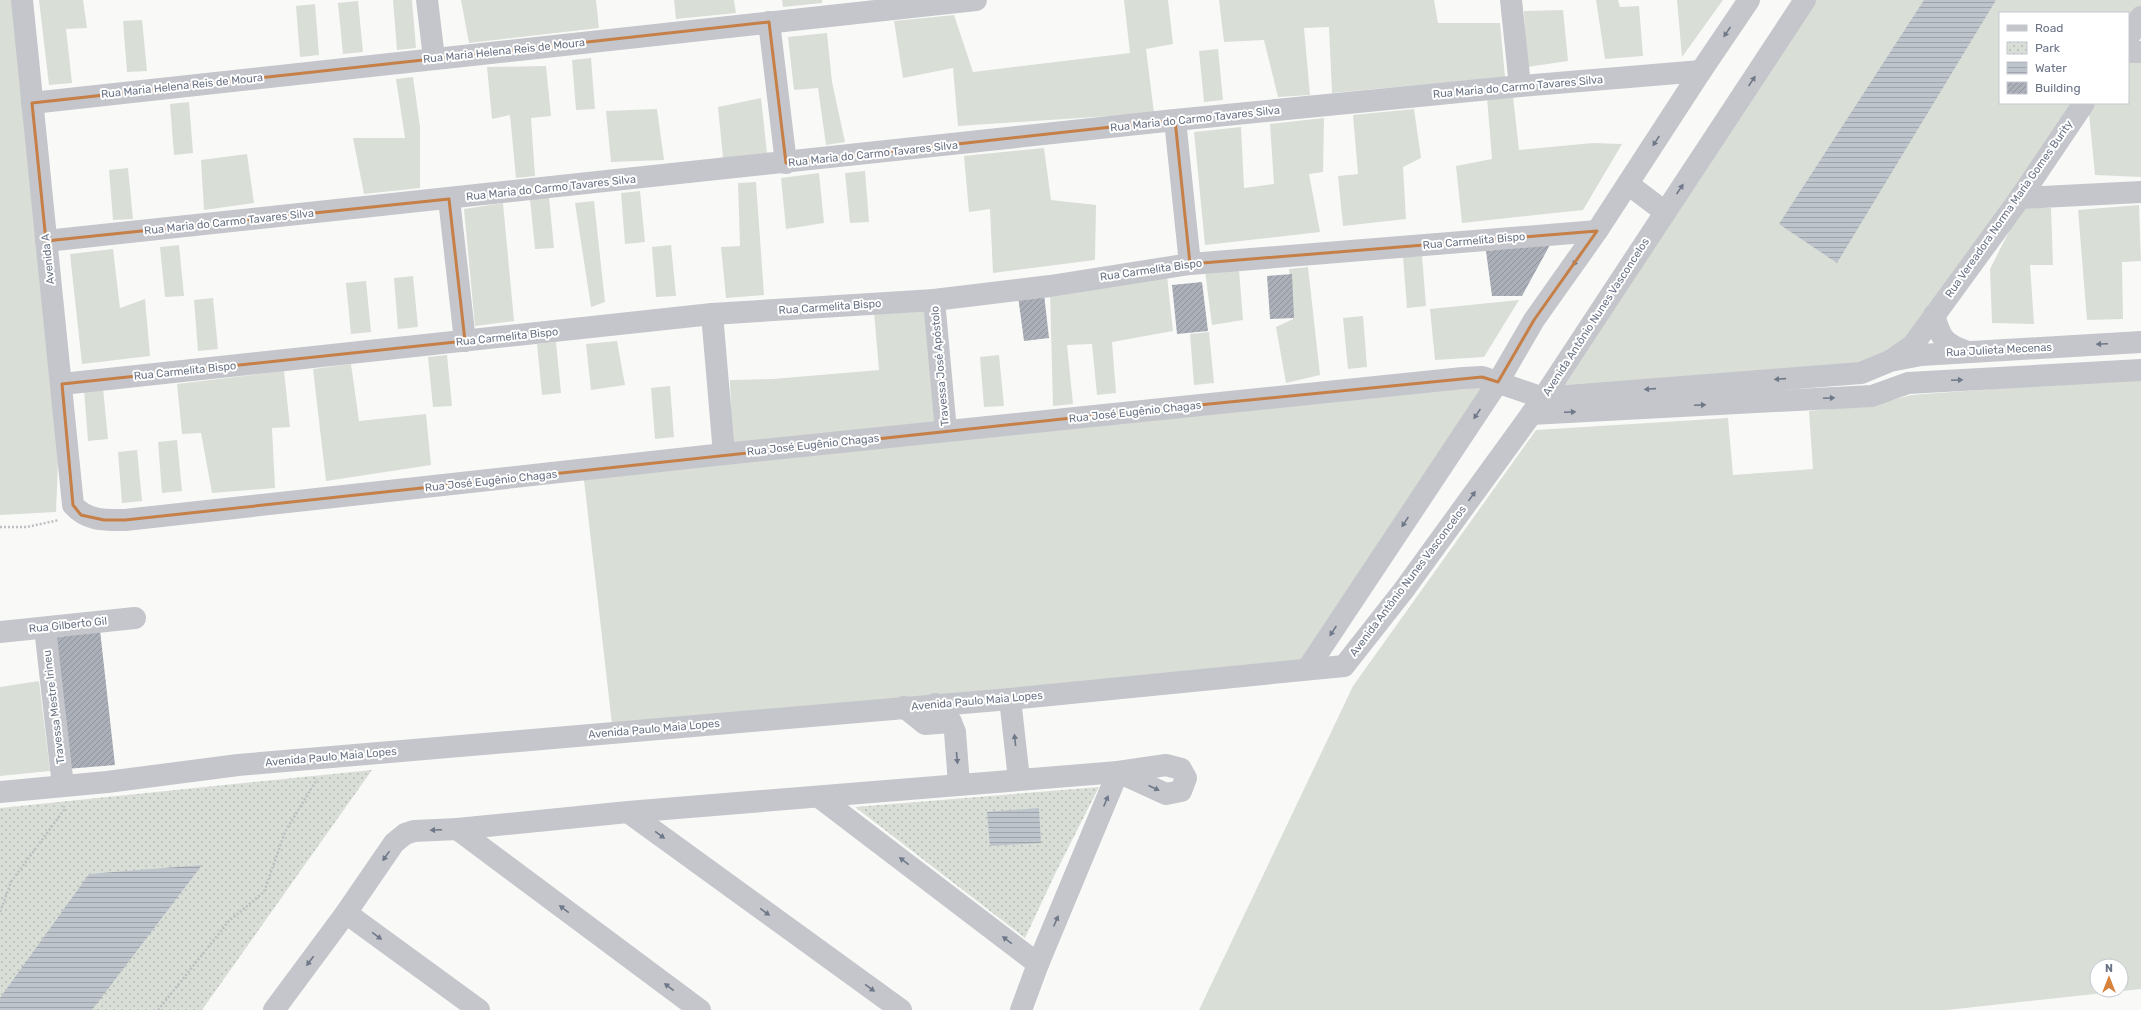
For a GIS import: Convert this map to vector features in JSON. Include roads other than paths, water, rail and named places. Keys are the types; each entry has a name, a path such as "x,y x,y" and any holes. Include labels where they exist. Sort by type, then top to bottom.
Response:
{"street":[{"name":"Avenida A","path":"22,0 62,384 73,505 81,515"},
{"path":"427,0 434,58"},
{"name":"Rua Maria Helena Reis de Moura","path":"32,103 976,0"},
{"path":"1511,0 1520,86"},
{"path":"1308,668 1498,382 1534,320 1598,231 1701,70 1749,0"},
{"name":"Avenida Antônio Nunes Vasconcelos","path":"1308,668 1344,666 1403,591 1537,406 1805,0"},
{"path":"2129,36 2141,17"},
{"path":"769,22 786,163"},
{"path":"2129,52 2141,52"},
{"name":"Rua Maria do Carmo Tavares Silva","path":"46,241 786,163 1175,120 1701,70"},
{"name":"Rua Vereadora Norma Maria Gomes Burity","path":"1890,361 1913,345 2020,198 2083,104"},
{"path":"1175,120 1190,264"},
{"path":"1628,184 1665,212"},
{"path":"2020,198 2141,192"},
{"path":"449,199 465,341"},
{"name":"Rua Carmelita Bispo","path":"62,384 712,314 934,300 1050,286 1190,264 1598,231"},
{"name":"Travessa José Apóstolo","path":"934,300 946,431"},
{"path":"712,314 724,454"},
{"path":"1934,315 1939,331 1950,346 1968,352"},
{"name":"Rua Julieta Mecenas","path":"1537,406 1860,373 1890,361 1921,355 2141,342"},
{"path":"1537,406 1872,396 1908,383 2141,370"},
{"name":"Rua José Eugênio Chagas","path":"81,515 104,520 124,520 724,454 1463,378 1482,377 1498,382 1537,406"},
{"name":"Rua Gilberto Gil","path":"0,632 135,618"},
{"name":"Travessa Mestre Irineu","path":"44,628 64,795"},
{"name":"Avenida Paulo Maia Lopes","path":"0,792 64,795 238,765 904,706 1010,699 1308,668"},
{"path":"1010,699 1019,779"},
{"path":"935,704 951,722 955,732 959,784"},
{"path":"904,706 925,724 951,722"},
{"path":"279,1008 394,843 405,834 414,831 457,829 628,812 1118,772 1038,964 1021,1010"},
{"path":"819,797 1038,964"},
{"path":"628,812 901,1010"},
{"path":"457,829 700,1010"},
{"path":"346,913 479,1010"}],"water":[{"path":"1924,0 1996,0 1837,263 1779,224"},
{"path":"1039,808 1041,843 990,846 987,812"},
{"path":"202,865 92,1010 0,1010 0,998 89,874"}]}
